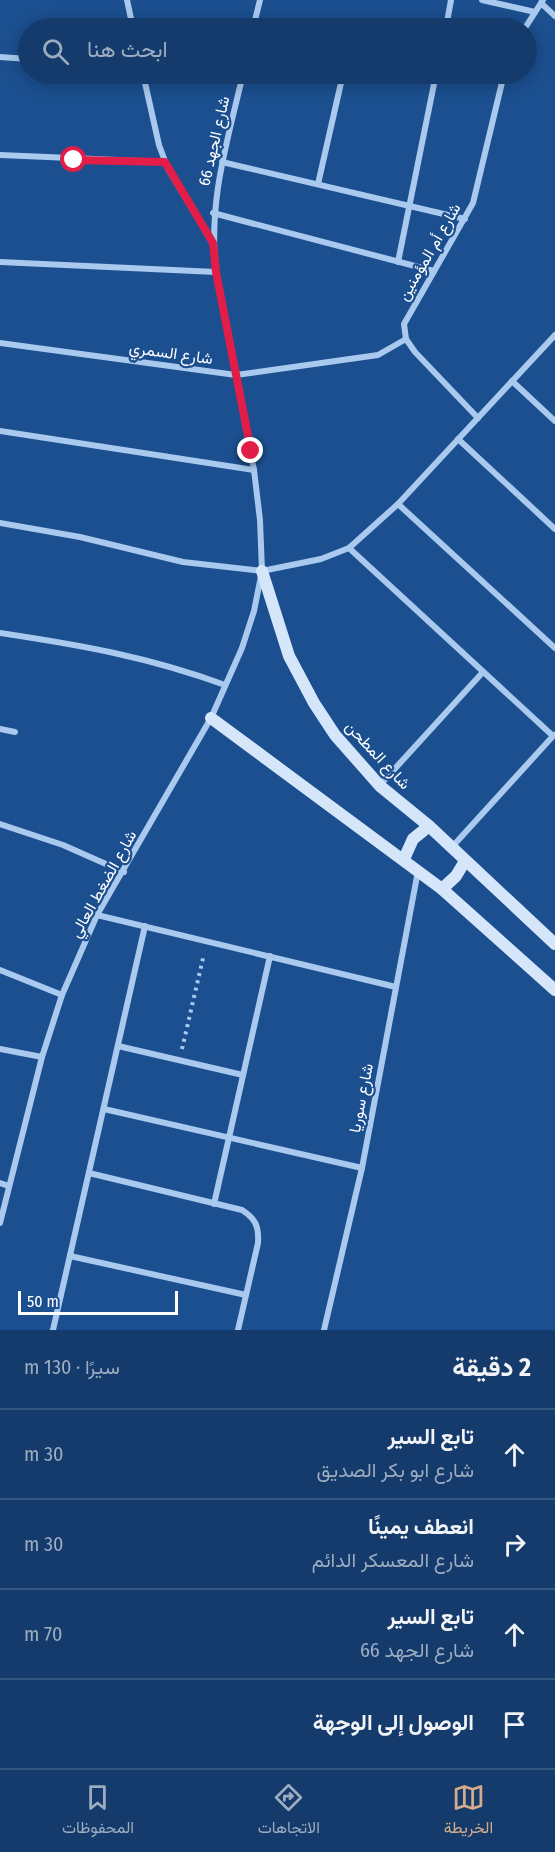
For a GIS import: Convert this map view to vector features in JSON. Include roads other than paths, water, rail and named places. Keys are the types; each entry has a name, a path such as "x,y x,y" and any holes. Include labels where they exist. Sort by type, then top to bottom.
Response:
{"street":[{"path":"127,0 132,18"},
{"path":"256,18 260,0"},
{"path":"448,18 451,0"},
{"path":"482,0 535,12"},
{"path":"531,18 542,2 555,16"},
{"path":"0,57 18,58"},
{"path":"146,84 165,162 213,243"},
{"name":"شارع الجهد 66","path":"241,84 222,162 213,213 213,243 216,272 254,470 260,520 262,571"},
{"path":"318,184 341,84"},
{"path":"398,262 434,84"},
{"name":"شارع أم المؤمنين","path":"406,339 405,324 465,219 479,186 502,84"},
{"path":"0,155 165,162"},
{"path":"222,162 465,219"},
{"path":"213,213 434,271"},
{"path":"0,262 216,272"},
{"path":"0,524 80,537 183,562 262,571 302,564 349,548 398,504 555,335"},
{"path":"406,339 478,418"},
{"name":"شارع السمري","path":"0,343 236,375 378,355 406,339"},
{"path":"512,381 555,421"},
{"path":"0,431 254,470"},
{"path":"458,439 555,529"},
{"path":"398,504 555,648"},
{"path":"349,548 554,735 451,847"},
{"name":"شارع الضغط العالي","path":"0,1223 42,1057 62,995 97,915 124,872 211,718 254,610 262,571"},
{"name":"شارع المطحن","path":"262,571 290,656 314,703 335,735 380,786 429,826 555,944"},
{"path":"0,633 123,653 169,665 225,684"},
{"path":"380,786 483,672"},
{"path":"211,718 418,870 555,990"},
{"path":"0,729 15,732"},
{"path":"0,824 63,845 124,872"},
{"path":"404,859 413,839 429,826"},
{"path":"442,889 456,876 465,861"},
{"name":"شارع سوريا","path":"324,1330 362,1168 418,870"},
{"path":"97,915 396,987"},
{"path":"53,1330 145,927"},
{"path":"214,1204 270,956"},
{"path":"0,969 62,995"},
{"path":"118,1046 243,1075"},
{"path":"0,1049 42,1057"},
{"path":"104,1109 362,1168"},
{"path":"89,1173 242,1210 253,1218 259,1230 238,1330"},
{"path":"0,1182 9,1186"},
{"path":"70,1256 246,1295"}]}
